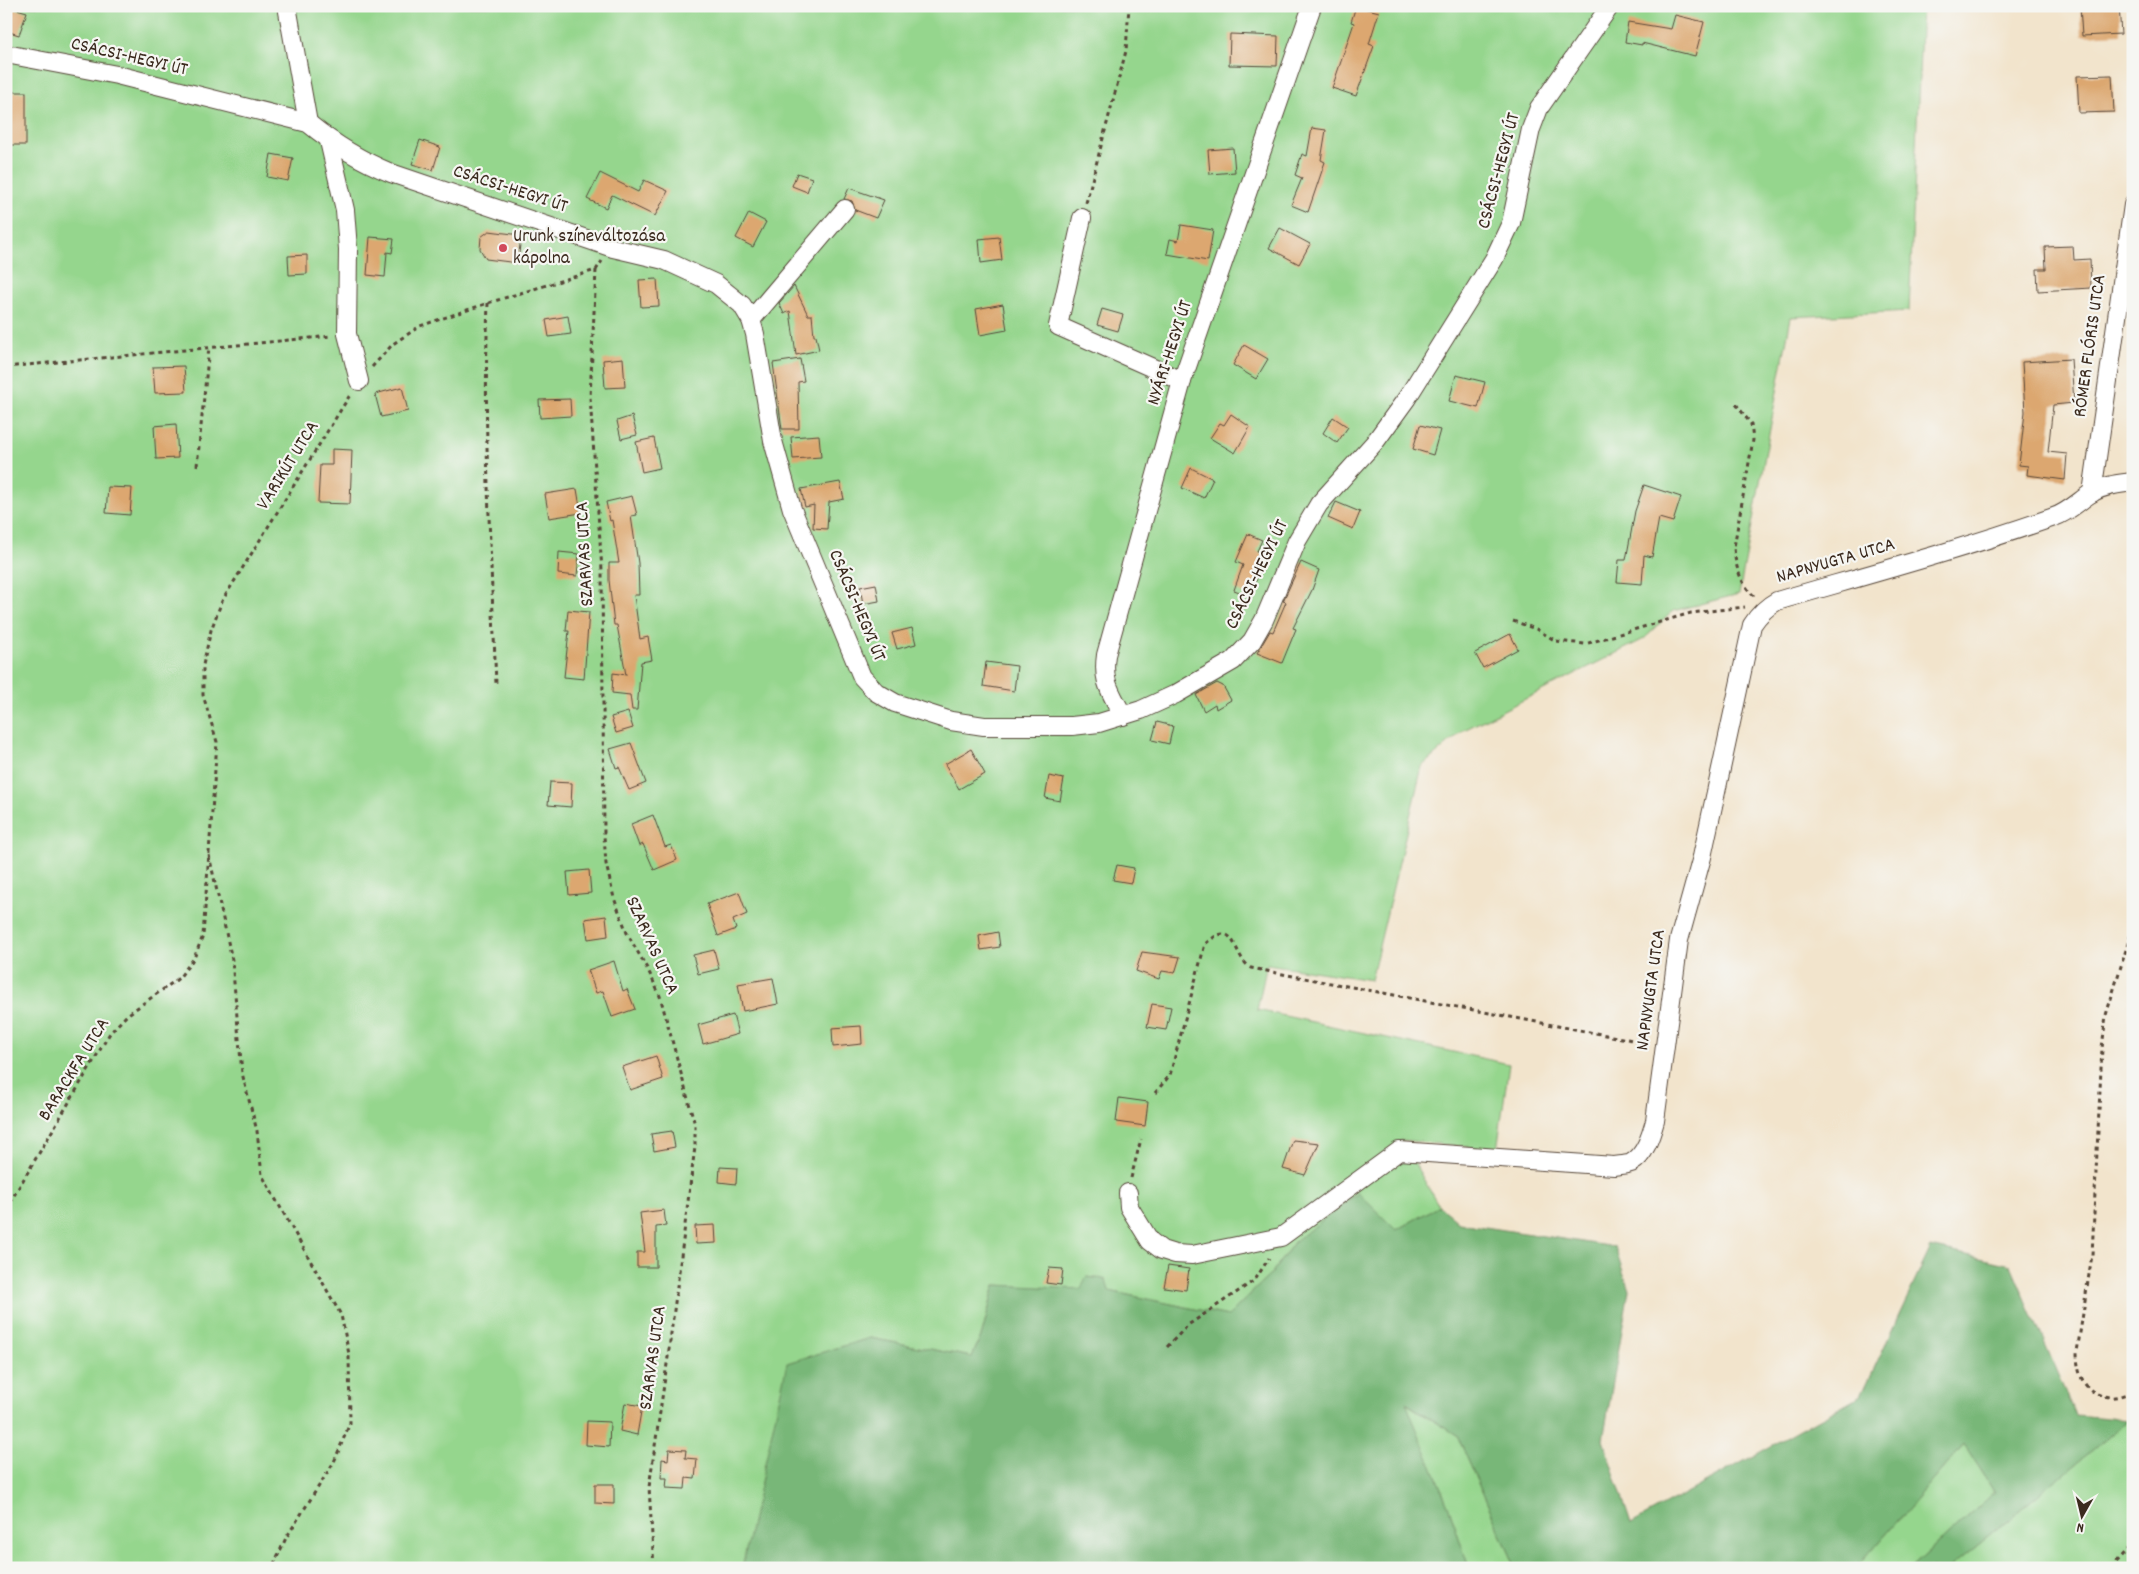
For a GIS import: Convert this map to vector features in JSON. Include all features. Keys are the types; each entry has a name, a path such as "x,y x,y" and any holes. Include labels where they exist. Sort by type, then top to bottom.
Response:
{"street":[{"path":"287,6 308,124"},
{"name":"NYÁRI-HEGYI ÚT","path":"1123,716 1106,682 1104,673 1106,655 1182,381 1312,6"},
{"name":"CSÁCSI-HEGYI ÚT","path":"6,54 117,75 308,124 329,141 360,161 614,248 664,260 716,284 742,305 751,320 773,441 792,509 862,677 872,687 895,703 951,721 984,726 1072,726 1099,723 1123,716 1176,694 1233,661 1252,641 1274,598 1297,541 1319,504 1375,442 1407,398 1494,259 1512,223 1531,129 1539,108 1610,6"},
{"path":"329,141 345,210 348,249 347,334 359,381"},
{"name":"RÓMER FLÓRIS UTCA","path":"2092,492 2133,205"},
{"path":"751,320 845,209"},
{"path":"1082,218 1058,326 1182,381"},
{"path":"2092,492 2108,486 2133,482"},
{"name":"NAPNYUGTA UTCA","path":"1128,1193 1129,1207 1150,1240 1162,1250 1174,1254 1192,1255 1281,1237 1399,1151 1614,1166 1631,1163 1638,1157 1649,1141 1655,1121 1679,940 1702,857 1752,625 1758,615 1768,606 1778,601 1935,556 2057,516 2078,504 2092,492"}],"path":[{"path":"1082,218 1126,51 1129,6"},
{"path":"596,270 614,248"},
{"name":"VARIKÚT UTCA","path":"208,850 217,758 217,742 203,695 203,666 211,630 222,601 359,381 393,344 420,326 596,270"},
{"name":"SZARVAS UTCA","path":"596,270 590,397 602,570 604,836 606,864 614,898 627,933 660,996 695,1125 695,1147 689,1195 649,1487 654,1568"},
{"path":"488,303 486,356 487,438 496,684"},
{"path":"6,367 347,334"},
{"path":"197,466 209,347"},
{"path":"1736,404 1751,424 1753,440 1734,547 1735,563 1746,588 1768,606"},
{"path":"1513,620 1536,629 1556,641 1585,644 1690,614 1730,608 1768,606"},
{"path":"208,850 232,960 242,1073 257,1131 262,1175 340,1315 349,1354 350,1422 334,1462 286,1538 272,1568"},
{"name":"BARACKFA UTCA","path":"6,1209 110,1033 127,1015 179,978 194,958 203,936 208,850"},
{"path":"2133,927 2106,1015 2102,1048 2092,1256 2077,1352 2077,1367 2083,1384 2095,1393 2110,1397 2133,1392"},
{"path":"1154,1093 1170,1075 1205,944 1215,935 1223,933 1231,937 1243,963 1251,968 1644,1043 1666,1043"},
{"path":"1128,1193 1132,1167 1141,1139"},
{"path":"1167,1347 1188,1325 1255,1280 1281,1237"},
{"path":"2111,1568 2133,1544"}],"green space":[{"path":"6,6 1922,6 1909,311 1791,317 1739,594 1673,611 1644,639 1464,730 1422,766 1371,980 1267,964 1257,1010 1509,1064 1497,1150 1401,1140 1439,1206 1396,1230 1295,1241 1271,1274 1228,1316 1109,1291 995,1285 982,1334 972,1357 870,1338 788,1363 742,1568 6,1568"},
{"path":"1358,1193 1396,1230 1439,1206 1459,1223 1615,1247 1629,1290 1603,1440 1631,1524 1861,1396 1931,1247 2011,1265 2075,1415 2129,1420 1949,1568 1911,1568 1995,1492 1964,1444 1857,1568 1516,1568 1457,1435 1406,1403 1449,1508 1469,1568 742,1568 787,1363 870,1338 972,1357 982,1334 995,1285 1081,1289 1086,1277 1106,1279 1109,1291 1228,1316 1271,1274 1295,1241"},
{"path":"1405,1403 1457,1435 1516,1568 1469,1568 1449,1508"},
{"path":"2129,1420 2133,1421 2133,1568 1949,1568"},
{"path":"1964,1444 1995,1492 1911,1568 1857,1568"}],"building":[{"path":"6,6 27,12 19,35 6,31"},
{"path":"1356,6 1379,12 1369,44 1374,46 1356,96 1332,88 1354,23 1351,22"},
{"path":"2080,6 2119,6 2121,34 2082,36"},
{"path":"1675,15 1704,22 1695,56 1642,43 1642,45 1625,42 1628,22 1671,29"},
{"path":"1230,34 1278,36 1277,66 1229,65"},
{"path":"2112,75 2114,112 2079,113 2077,76"},
{"path":"6,92 26,92 26,145 6,145"},
{"path":"1312,128 1326,130 1321,160 1325,162 1308,212 1291,205 1302,178 1295,175 1302,154 1307,156"},
{"path":"420,140 440,147 433,170 412,164"},
{"path":"1233,148 1235,172 1210,174 1208,150"},
{"path":"271,154 293,158 288,181 267,177"},
{"path":"600,173 638,192 644,180 668,191 655,216 612,195 606,208 587,199"},
{"path":"797,173 812,178 807,192 792,186"},
{"path":"849,188 884,200 876,218 855,210 852,201 844,199"},
{"path":"749,213 766,222 753,247 736,238"},
{"path":"1181,225 1213,230 1208,261 1167,254 1170,239 1178,241"},
{"path":"1280,228 1310,244 1299,264 1269,248"},
{"name":"Urunk színeváltozása kápolna","path":"489,231 521,235 518,263 486,259 480,249 481,237"},
{"path":"370,237 394,239 392,253 387,252 385,277 367,275"},
{"path":"999,237 1002,260 981,263 979,239"},
{"path":"2073,246 2074,260 2090,259 2091,288 2038,291 2037,269 2046,269 2045,247"},
{"path":"307,255 307,274 289,275 288,256"},
{"path":"657,279 659,306 641,307 639,280"},
{"path":"794,286 808,315 812,315 814,336 816,336 819,350 796,355 790,311 784,314 779,303"},
{"path":"1003,304 1007,330 980,335 976,309"},
{"path":"1102,309 1123,315 1118,331 1097,325"},
{"path":"568,316 571,334 549,337 546,320"},
{"path":"1244,345 1268,359 1256,379 1233,365"},
{"path":"623,358 625,387 605,388 603,360"},
{"path":"800,359 804,381 798,382 799,429 782,429 773,363"},
{"path":"2071,359 2074,403 2053,405 2048,452 2067,454 2065,480 2027,475 2028,466 2019,465 2025,412 2022,362"},
{"path":"184,366 186,392 155,393 153,367"},
{"path":"1456,375 1485,382 1478,408 1449,401"},
{"path":"402,387 408,411 381,417 375,394"},
{"path":"570,399 571,416 540,418 539,400"},
{"path":"1231,414 1250,427 1235,453 1210,438 1220,423 1224,425"},
{"path":"632,416 637,435 621,439 617,421"},
{"path":"1333,417 1348,427 1337,443 1323,433"},
{"path":"176,424 178,458 156,459 154,426"},
{"path":"1420,425 1440,430 1433,455 1413,449"},
{"path":"819,435 821,457 793,459 791,437"},
{"path":"654,438 660,468 642,472 636,442"},
{"path":"332,449 352,450 350,504 318,503 320,465 332,465"},
{"path":"1191,468 1213,479 1204,498 1182,488"},
{"path":"840,482 844,499 829,502 827,529 813,528 814,505 805,507 801,489"},
{"path":"1644,485 1681,497 1673,522 1659,518 1652,557 1644,555 1642,584 1617,582 1619,560 1626,560 1635,511"},
{"path":"108,487 132,488 130,515 106,513"},
{"path":"577,489 581,513 549,518 545,494"},
{"path":"632,496 637,515 631,516 638,563 639,595 634,595 640,639 648,637 652,660 641,662 637,710 632,710 630,695 612,693 613,673 626,675 617,625 614,625 609,563 619,563 612,520 610,521 606,502"},
{"path":"1336,502 1360,512 1353,529 1328,518"},
{"path":"1248,534 1262,540 1257,551 1266,555 1250,596 1234,590 1243,565 1236,562"},
{"path":"559,552 579,554 577,576 558,574"},
{"path":"1301,562 1319,570 1312,590 1293,628 1296,629 1282,663 1257,653 1270,631 1273,632 1286,602 1283,601"},
{"path":"876,584 879,601 863,604 860,587"},
{"path":"568,610 589,612 584,679 564,677 569,631 566,631"},
{"path":"912,628 916,644 897,649 892,633"},
{"path":"1510,634 1518,649 1483,668 1475,653"},
{"path":"986,662 1017,666 1014,691 983,686"},
{"path":"1217,683 1223,686 1231,700 1216,709 1215,704 1204,711 1196,695"},
{"path":"628,712 633,728 616,733 611,717"},
{"path":"1157,722 1173,726 1169,744 1152,740"},
{"path":"631,743 646,783 629,790 619,767 616,768 610,749"},
{"path":"971,749 985,774 959,789 945,764"},
{"path":"1049,776 1064,779 1060,801 1045,798"},
{"path":"550,782 572,783 571,807 548,805"},
{"path":"653,815 665,847 671,845 677,860 654,870 643,844 639,846 631,824"},
{"path":"1117,865 1134,868 1131,883 1113,880"},
{"path":"589,870 591,893 569,895 567,872"},
{"path":"739,892 747,914 733,920 736,929 718,936 707,904"},
{"path":"606,916 608,936 588,939 585,919"},
{"path":"998,932 1000,947 981,950 979,936"},
{"path":"714,950 719,969 698,974 693,955"},
{"path":"1142,952 1180,957 1175,973 1162,971 1159,979 1136,971"},
{"path":"614,961 623,991 627,989 635,1009 612,1017 603,991 596,993 588,970"},
{"path":"773,978 778,1004 743,1011 738,984"},
{"path":"1152,1004 1171,1007 1166,1030 1147,1027"},
{"path":"733,1015 738,1034 703,1044 698,1025"},
{"path":"861,1026 862,1044 833,1047 832,1028"},
{"path":"656,1056 663,1079 630,1090 622,1067"},
{"path":"1119,1098 1148,1102 1145,1126 1116,1122"},
{"path":"672,1131 675,1147 654,1151 651,1134"},
{"path":"1293,1140 1319,1143 1305,1175 1283,1169"},
{"path":"720,1167 737,1168 736,1184 719,1182"},
{"path":"664,1210 666,1226 656,1227 656,1267 637,1267 637,1252 645,1252 640,1213"},
{"path":"715,1225 716,1243 696,1244 695,1226"},
{"path":"1168,1266 1189,1269 1186,1290 1164,1287"},
{"path":"1049,1268 1063,1269 1061,1285 1046,1283"},
{"path":"625,1403 642,1406 637,1435 620,1431"},
{"path":"587,1421 610,1422 609,1447 586,1445"},
{"path":"669,1449 686,1450 685,1458 697,1459 695,1479 686,1478 685,1489 666,1488 667,1478 661,1478 662,1459 668,1460"},
{"path":"595,1484 614,1484 614,1504 595,1503"}],"place":[{"name":"Urunk színeváltozása kápolna","path":"503,248"}]}
